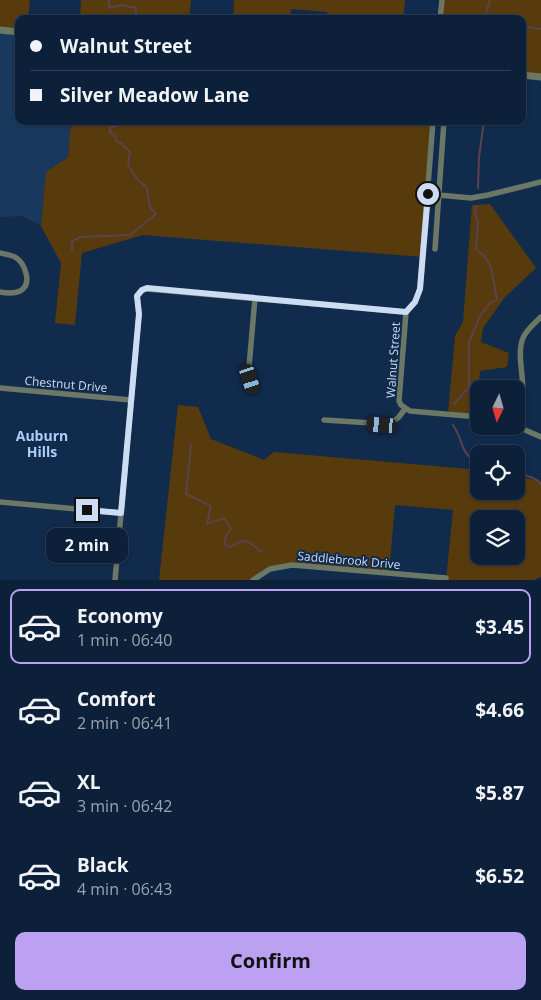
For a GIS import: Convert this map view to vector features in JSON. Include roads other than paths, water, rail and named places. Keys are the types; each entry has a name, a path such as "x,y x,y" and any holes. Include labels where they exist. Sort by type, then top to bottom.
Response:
{"street":[{"path":"440,15 442,0"},
{"path":"0,30 15,32"},
{"path":"526,76 541,77"},
{"name":"Walnut Street","path":"433,125 420,289 415,302 406,312 399,398 404,409 410,411 470,416"},
{"path":"435,249 444,125"},
{"path":"428,194 470,198 541,182"},
{"path":"0,253 10,255 21,262 26,277 25,286 20,290 12,293 0,292"},
{"path":"115,580 139,314 137,296 142,290 147,288 406,312"},
{"path":"254,390 249,367 255,298"},
{"path":"522,380 520,352 523,337 541,317"},
{"name":"Chestnut Drive","path":"0,388 131,400"},
{"path":"324,420 388,424 398,418 404,409"},
{"path":"525,430 541,437"},
{"path":"0,502 121,513"},
{"name":"Saddlebrook Drive","path":"253,580 270,569 292,565 446,578"}],"waterway":[{"path":"109,0 109,8 122,5 136,8 136,15"},
{"path":"485,15 490,0"},
{"path":"526,27 541,29"},
{"path":"72,251 72,242 80,237 130,235 156,214 150,207 147,188 137,179 128,165 130,152 110,132 110,128 118,125"},
{"path":"478,188 479,157 483,125"},
{"path":"454,404 469,387 469,342 480,316 490,303 497,299 491,267 484,256 476,249 478,222 475,214 476,206"},
{"path":"453,425 470,458"},
{"path":"191,445 186,494 211,506 207,524 224,518 231,529 226,536 224,544 230,547 247,541 261,552"},
{"path":"525,475 534,478 541,485"}],"district":[{"name":"Auburn Hills","path":"42,444"}]}
